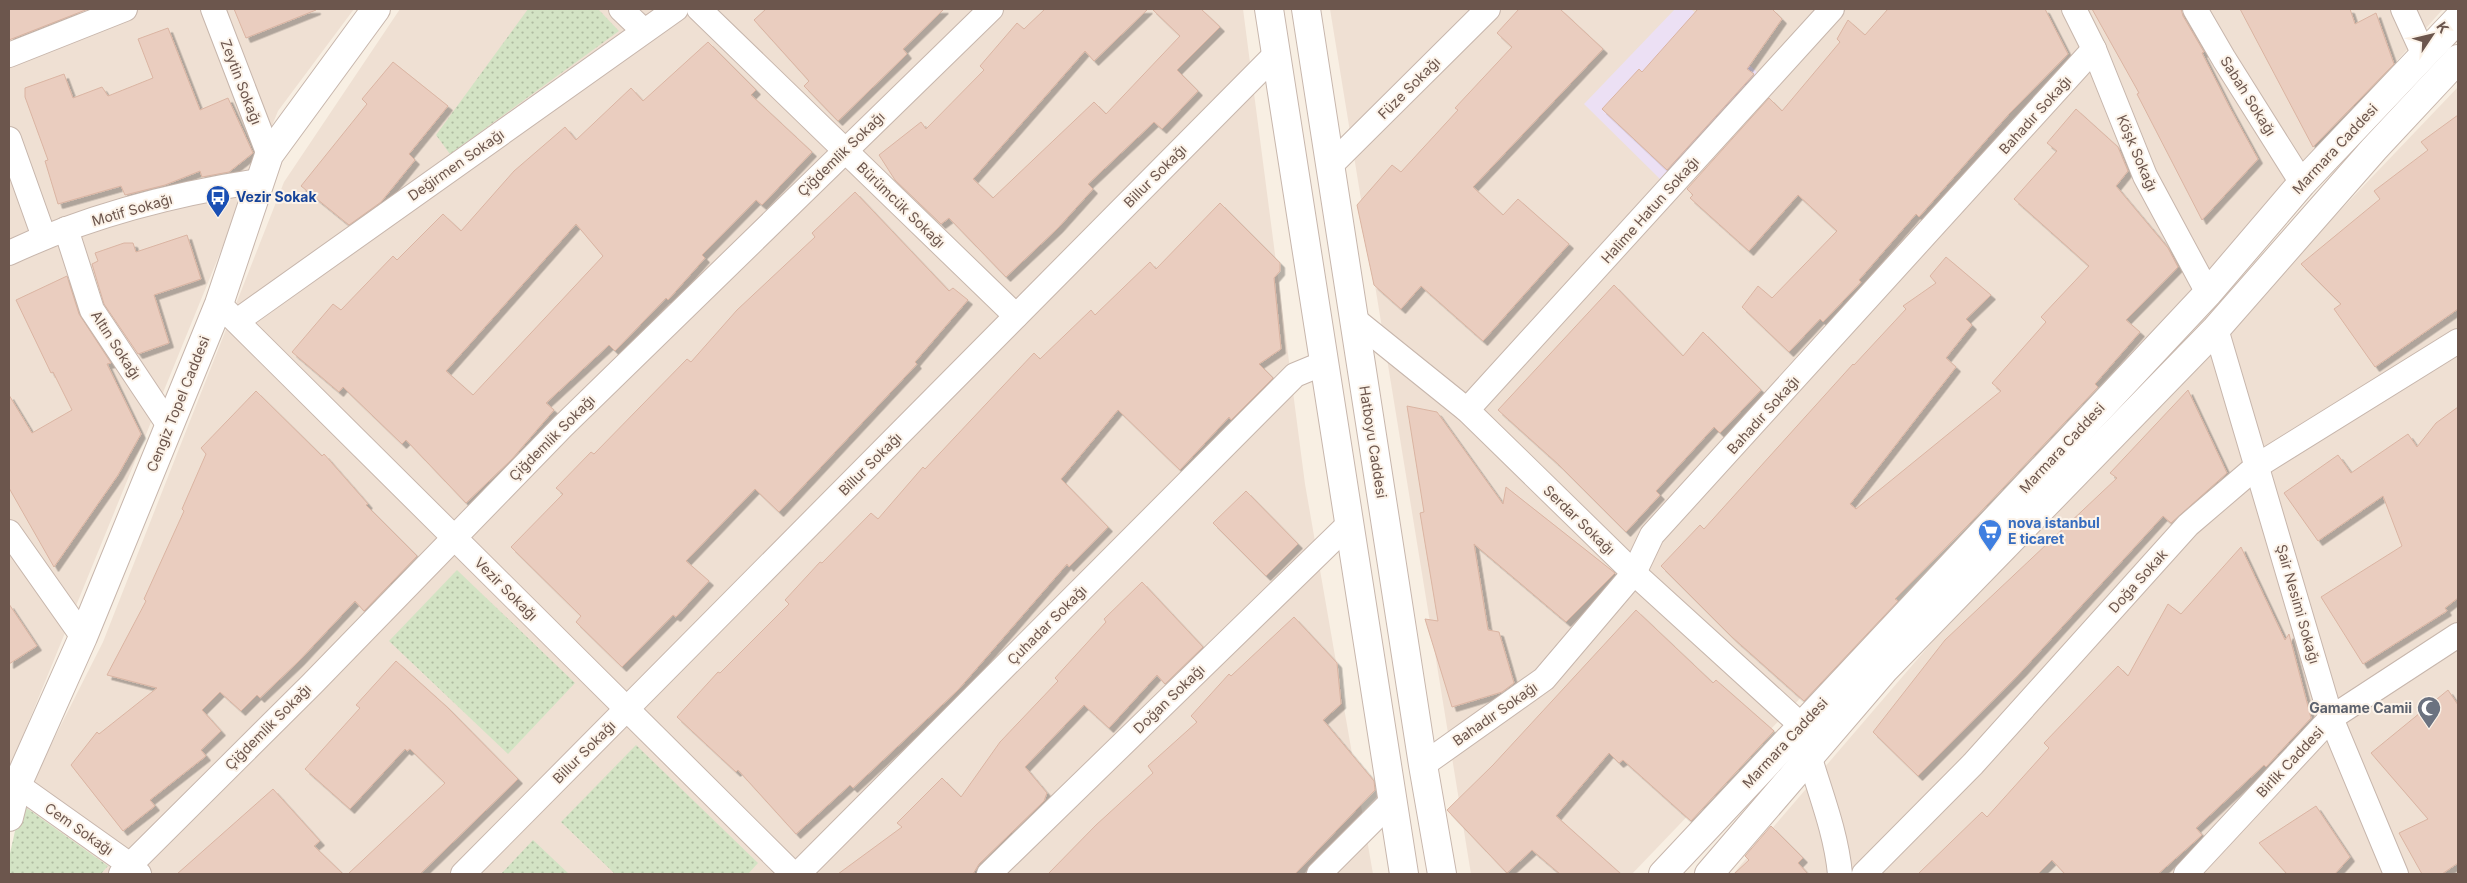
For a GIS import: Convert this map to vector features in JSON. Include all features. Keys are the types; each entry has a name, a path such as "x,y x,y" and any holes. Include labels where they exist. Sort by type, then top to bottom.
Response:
{"street":[{"path":"9,55 124,9"},
{"name":"Zeytin Sokağı","path":"213,9 269,155"},
{"name":"Cengiz Topel Caddesi","path":"9,817 13,782 83,637 170,427 228,313 259,181 269,155 376,9"},
{"path":"621,9 644,31"},
{"name":"Değirmen Sokağı","path":"228,313 676,9"},
{"name":"Bürümcük Sokağı","path":"700,9 1016,316"},
{"name":"Çiğdemlik Sokağı","path":"130,871 563,426 844,150 991,9"},
{"path":"1269,9 1391,802 1404,874"},
{"name":"Hatboyu Caddesi","path":"1306,9 1423,765 1442,874"},
{"name":"Füze Sokağı","path":"1330,166 1488,9"},
{"name":"Köşk Sokağı","path":"2074,9 2094,49 2145,176 2208,293"},
{"name":"Sabah Sokağı","path":"2195,9 2302,183"},
{"path":"2403,9 2424,55"},
{"name":"Halime Hatun Sokağı","path":"1467,410 1829,10"},
{"name":"Marmara Caddesi","path":"1663,874 2208,293 2302,183 2458,19"},
{"name":"Bahadır Sokağı","path":"1423,765 1544,679 1634,573 1652,535 2094,49"},
{"name":"Billur Sokağı","path":"463,874 1276,54"},
{"name":"Marmara Caddesi","path":"1709,874 1808,757 1886,669 2216,329 2374,149 2458,59"},
{"path":"9,139 44,237"},
{"name":"Motif Sokağı","path":"9,253 44,237 137,206 221,186 259,181"},
{"name":"Altın Sokağı","path":"66,229 92,310 170,427"},
{"path":"2208,293 2216,329"},
{"name":"Vezir Sokağı","path":"228,313 793,874"},
{"path":"1319,329 1354,319"},
{"name":"Serdar Sokağı","path":"1354,319 1467,410 1634,573 1802,725"},
{"name":"Şair Nesimi Sokağı","path":"2216,329 2331,718 2396,874"},
{"name":"Doğa Sokak","path":"1864,874 1973,764 2188,525 2257,466 2458,341"},
{"name":"Çuhadar Sokağı","path":"798,874 1295,375 1324,363"},
{"name":"Doğan Sokağı","path":"989,874 1349,524"},
{"path":"9,532 83,637"},
{"name":"Birlik Caddesi","path":"2186,874 2331,718 2458,635"},
{"path":"1802,725 1808,757 1832,829 1840,874"},
{"path":"1320,874 1391,802 1423,765"},
{"name":"Cem Sokağı","path":"13,782 130,871"}],"shaded area":[{"path":"9,9 354,9 278,111 9,770"},
{"path":"400,9 1243,9 1305,484 1373,874 101,874 108,866 21,804 103,642 284,182"},
{"path":"1330,9 2443,9 2221,259 1632,874 1471,874"},
{"path":"1675,9 1691,9 1762,77 1662,181 1584,104"},
{"path":"2458,87 2458,872 2455,874 1733,874 1970,598"}],"green space":[{"path":"528,9 598,9 619,31 450,154 436,135"},
{"path":"457,570 575,683 508,754 389,641"},
{"path":"636,745 758,863 748,874 615,874 561,822"},
{"path":"21,804 108,866 101,874 9,874 9,858"},
{"path":"533,840 569,874 501,874"}],"building":[{"path":"9,9 88,9 9,40"},
{"path":"234,9 316,9 316,10 246,38"},
{"path":"766,9 944,9 903,49 907,54 838,121 804,86 809,81 754,20"},
{"path":"1045,9 1148,9 1094,61 1085,51 973,179 993,198 1094,102 1106,114 1180,36 1152,9 1201,9 1220,27 1177,70 1198,91 1162,129 1154,122 1088,184 1093,189 1058,228 1006,277 949,218 941,224 895,180 879,155 921,122 926,129 984,70 980,66 1017,23 1024,29"},
{"path":"1519,9 1560,9 1603,49 1473,187 1503,215 1518,199 1569,244 1483,341 1421,286 1401,309 1374,285 1357,205 1392,165 1401,172 1458,110 1455,108 1512,47 1497,33"},
{"path":"1698,9 1772,9 1782,19 1747,69 1754,74 1667,170 1602,109 1639,69 1642,72"},
{"path":"1888,9 2045,9 2068,54 2008,115 1919,217 1916,214 1859,280 1861,282 1823,322 1820,319 1789,352 1742,307 1758,286 1772,298 1837,231 1798,195 1749,251 1690,198 1693,195 1687,189 1769,98 1782,111 1840,42 1837,39 1848,20 1865,35"},
{"path":"2092,9 2181,9 2183,16 2204,52 2202,53 2258,159 2202,220 2137,94 2139,93"},
{"path":"2240,9 2350,9 2355,24 2376,13 2394,64 2313,147"},
{"path":"168,28 200,110 228,98 253,153 229,172 202,177 200,171 165,185 125,195 121,186 58,204 45,161 48,160 25,97 25,88 64,74 73,98 102,87 108,96 153,78 138,39"},
{"path":"708,42 756,90 751,95 812,152 762,205 756,200 702,255 705,258 668,300 666,298 615,351 609,345 546,403 554,410 512,459 466,503 406,440 402,444 343,387 339,392 292,352 333,304 341,310 393,256 397,260 443,214 461,231 514,171 565,127 576,140 631,88 643,101","holes":["576,224 603,256 473,395 446,371"]},
{"path":"393,62 448,106 409,154 415,160 381,202 349,225 301,186 367,104 362,99"},
{"path":"2076,109 2118,147 2128,171 2116,186 2168,248 2178,267 2126,320 2140,332 2095,384 2098,387 1970,523 1895,599 1898,601 1804,701 1732,637 1661,566 1700,525 1704,529 1853,364 1906,309 1903,306 1936,283 1930,276 1946,257 1991,295 1966,319 1972,325 1946,358 1956,367 1850,504 1856,509 2001,391 1992,383 2046,322 2041,317 2089,266 2014,199 2057,151 2047,143"},
{"path":"2458,115 2458,309 2375,367 2334,309 2341,304 2301,264 2380,199 2374,191 2428,150 2421,142"},
{"path":"855,192 949,291 953,288 968,300 915,362 917,364 779,512 755,489 686,561 709,581 676,617 673,615 622,667 576,622 581,616 511,547 563,494 556,488 591,452 594,454 687,359 691,362 737,310 815,237 812,233"},
{"path":"1220,203 1280,263 1280,271 1274,278 1281,349 1259,364 1273,378 1231,420 1229,417 1180,470 1118,410 1061,479 1108,527 1069,567 1067,564 958,690 853,788 850,785 796,834 738,770 736,772 677,717 718,672 720,673 789,604 785,600 820,562 822,563 871,513 878,519 923,467 925,469 1034,353 1040,359 1091,310 1095,315 1150,262 1156,269"},
{"path":"187,235 201,279 154,295 169,343 138,354 104,304 92,264 98,261 95,253 124,243 133,243 136,252"},
{"path":"67,276 79,314 111,363 107,364 141,434 118,475 54,567 9,488 9,395 32,433 72,410 53,372 51,373 16,300"},
{"path":"1614,285 1683,356 1703,332 1761,390 1720,433 1714,427 1656,491 1660,495 1626,532 1558,464 1498,410"},
{"path":"2188,390 2227,473 2171,523 2163,516 2021,672 1918,776 1873,732 1945,640 2117,478 2110,473"},
{"path":"256,391 322,456 324,454 368,504 366,505 417,556 364,611 355,601 299,661 260,698 257,695 241,711 220,692 202,710 221,731 201,750 206,756 150,800 155,806 123,831 71,765 97,732 99,734 157,688 107,675 146,601 144,599 184,511 182,509 206,454 201,448"},
{"path":"1407,406 1437,412 1503,504 1506,487 1615,573 1566,622 1474,544 1488,630 1499,632 1514,683 1502,692 1452,707 1425,619 1438,621 1420,513 1424,512"},
{"path":"2458,407 2458,598 2445,608 2447,611 2363,664 2321,597 2402,546 2383,496 2318,541 2284,493 2338,455 2351,473 2408,434 2417,447 2436,423"},
{"path":"1246,491 1298,544 1266,576 1213,523"},
{"path":"2241,547 2285,640 2289,634 2311,718 2266,767 2264,765 2196,828 2202,835 2158,874 2065,874 2052,860 2038,874 1918,874 1982,812 1987,817 2049,748 2044,743 2118,666 2128,676 2168,604 2181,614"},
{"path":"1142,582 1203,647 1165,684 1157,675 1109,728 1084,705 1025,767 1047,793 1044,801 979,864 973,874 838,874 902,827 897,823 942,778 961,797 1000,742 1058,681 1055,678 1106,622 1104,619"},
{"path":"9,604 37,646 9,664"},
{"path":"1636,610 1713,683 1716,680 1774,731 1691,821 1623,760 1619,763 1609,753 1556,816 1621,874 1560,874 1532,850 1507,873 1447,810 1493,765"},
{"path":"1294,617 1337,663 1341,704 1323,720 1374,781 1375,790 1295,874 1048,874 1096,825 1153,773 1148,766 1197,722 1191,716 1229,674 1231,676"},
{"path":"396,661 447,707 518,779 420,874 348,874 445,783 410,749 407,751 405,749 350,809 305,769 360,708 356,705"},
{"path":"2448,690 2458,705 2458,863 2442,874 2422,874 2399,833 2428,819 2371,753"},
{"path":"273,789 320,841 314,846 343,874 177,874"},
{"path":"2316,806 2350,857 2335,874 2287,874 2259,843"},
{"path":"1771,826 1803,858 1798,863 1808,874 1734,874 1749,860 1745,856"}],"place":[{"name":"Vezir Sokak","path":"218,218"},
{"name":"nova istanbul E ticaret","path":"1990,552"},
{"name":"Gamame Camii","path":"2429,729"}]}
